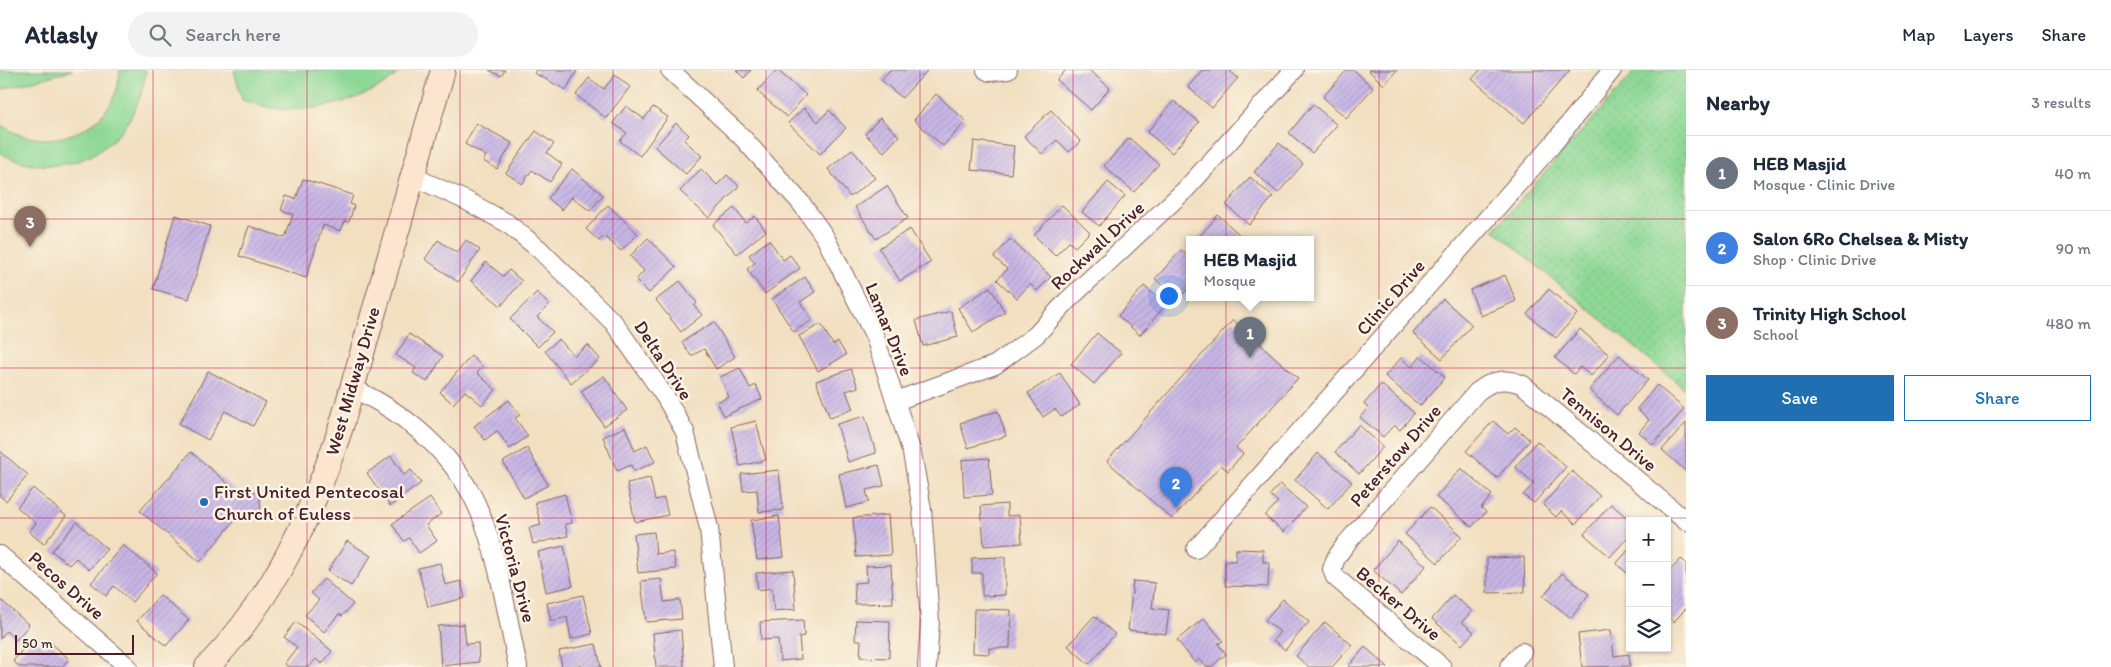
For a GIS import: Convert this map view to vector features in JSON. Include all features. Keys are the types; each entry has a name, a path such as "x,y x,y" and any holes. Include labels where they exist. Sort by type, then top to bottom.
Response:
{"street":[{"name":"West Midway Drive","path":"207,667 222,652 272,584 324,478 341,427 443,70"},
{"name":"Lamar Drive","path":"670,70 741,136 801,203 825,237 875,337 912,453 922,509 930,622 927,667"},
{"path":"986,70 990,72 1008,70"},
{"name":"Rockwall Drive","path":"896,401 995,365 1036,335 1068,301 1186,189 1294,70"},
{"name":"Clinic Drive","path":"1196,549 1545,152 1612,70"},
{"name":"Delta Drive","path":"412,176 467,201 507,223 539,249 614,323 666,398 684,432 709,528 724,667"},
{"name":"Tennison Drive","path":"1500,380 1513,380 1523,385 1686,520"},
{"name":"Peterstow Drive","path":"1332,569 1336,558 1345,545 1477,392 1488,383 1500,380"},
{"name":"Victoria Drive","path":"351,388 375,398 426,435 469,490 494,553 518,667"},
{"name":"Pecos Drive","path":"0,554 128,667"},
{"name":"Becker Drive","path":"1332,569 1335,577 1442,667"},
{"path":"1508,667 1522,652"}],"green space":[{"path":"0,70 73,70 0,90"},
{"path":"120,70 146,70 140,97 129,120 114,138 96,153 75,162 51,165 26,163 0,153 0,124 28,137 44,139 75,133 89,126 101,116 111,103 115,95"},
{"path":"234,70 401,70 390,80 361,96 327,106 294,110 270,108 242,100"},
{"path":"1636,70 1686,70 1686,390 1494,230"}],"building":[{"path":"489,70 505,70 501,76"},
{"path":"536,70 577,70 566,90 534,73"},
{"path":"736,70 751,70 744,78"},
{"path":"777,70 806,95 787,117 757,91"},
{"path":"890,70 928,70 902,98 881,80"},
{"path":"1066,70 1089,70 1110,88 1091,110 1057,80"},
{"path":"1202,70 1229,70 1238,78 1212,108 1188,87"},
{"path":"1347,70 1354,70 1373,88 1346,118 1323,97"},
{"path":"1368,70 1397,70 1384,85"},
{"path":"1480,70 1570,70 1524,123 1472,79"},
{"path":"615,75 630,87 606,118 576,95 589,78 604,89"},
{"path":"936,94 966,121 943,146 914,120"},
{"path":"1174,101 1199,122 1172,153 1147,132"},
{"path":"1313,104 1337,125 1312,153 1289,133"},
{"path":"626,106 644,119 653,107 668,117 640,156 620,141 627,133 613,123"},
{"path":"804,108 818,122 829,110 846,128 820,154 788,123"},
{"path":"1051,110 1081,142 1069,152 1057,140 1042,154 1024,136"},
{"path":"880,118 899,136 884,152 865,134"},
{"path":"476,123 512,143 497,169 483,161 486,156 465,144"},
{"path":"676,123 689,135 684,140 702,156 686,174 655,147"},
{"path":"536,131 554,144 547,153 562,164 550,182 532,170 522,184 506,173"},
{"path":"1129,138 1159,164 1134,192 1104,166"},
{"path":"974,141 1014,146 1011,174 971,170"},
{"path":"1279,143 1303,164 1278,193 1254,172"},
{"path":"852,149 875,178 850,197 828,169"},
{"path":"572,169 603,195 590,211 572,197 562,210 548,198"},
{"path":"701,169 717,185 727,175 739,186 709,218 680,191"},
{"path":"1250,177 1273,197 1249,225 1226,205"},
{"path":"303,179 353,195 350,204 354,206 349,222 345,221 341,231 323,225 306,278 239,256 249,226 285,238 293,214 281,210 286,196 296,199"},
{"path":"1108,182 1125,196 1099,226 1082,212"},
{"path":"887,186 908,218 876,239 855,207"},
{"path":"608,205 638,234 621,251 604,236 599,241 586,229"},
{"path":"1062,205 1090,232 1075,247 1069,242 1055,256 1034,235"},
{"path":"734,208 746,223 755,216 766,231 737,254 713,225"},
{"path":"175,215 210,226 189,299 153,289"},
{"path":"1218,215 1241,236 1200,236"},
{"path":"910,229 931,262 900,281 879,248"},
{"path":"648,238 676,267 649,293 636,280 644,271 630,256"},
{"path":"1010,239 1051,277 1037,291 1030,284 1017,298 997,280 1007,269 994,257"},
{"path":"438,240 457,253 466,240 480,250 458,282 425,259"},
{"path":"769,240 783,260 790,255 800,268 765,294 747,269 755,263 749,255"},
{"path":"1181,250 1186,254 1186,291 1179,299 1155,279"},
{"path":"486,262 503,276 509,270 522,281 501,306 471,281"},
{"path":"1505,275 1516,301 1481,316 1470,290"},
{"path":"805,277 815,292 800,302 812,320 794,332 772,299"},
{"path":"680,281 697,303 694,306 702,315 681,332 656,300"},
{"path":"1144,286 1166,305 1140,335 1118,316"},
{"path":"990,287 1005,312 973,332 958,308"},
{"path":"1549,289 1577,314 1556,338 1527,314"},
{"path":"537,292 549,305 537,317 553,332 538,347 510,319"},
{"path":"1443,299 1472,325 1442,359 1413,333"},
{"path":"951,311 958,337 923,346 916,320"},
{"path":"1233,320 1298,378 1236,448 1243,454 1228,471 1221,465 1172,519 1107,461"},
{"path":"714,322 735,357 716,369 704,349 691,356 682,342"},
{"path":"821,324 833,345 838,342 846,355 818,371 799,336"},
{"path":"1580,329 1609,355 1591,376 1580,367 1574,374 1555,358"},
{"path":"1097,333 1121,353 1094,384 1071,364"},
{"path":"409,334 443,356 427,382 413,373 416,368 396,355"},
{"path":"559,339 574,356 588,345 600,359 571,383 545,351"},
{"path":"1619,355 1648,380 1617,415 1589,390"},
{"path":"471,356 483,367 477,373 496,390 482,405 465,391 453,404 440,392"},
{"path":"1421,356 1445,377 1420,406 1385,376 1401,358 1412,367"},
{"path":"740,368 750,388 756,385 762,399 724,416 717,402 729,397 720,377"},
{"path":"851,369 858,387 846,391 853,409 830,418 816,381"},
{"path":"208,371 266,402 253,426 225,411 208,440 179,424"},
{"path":"1060,373 1080,405 1061,417 1055,409 1043,417 1028,393"},
{"path":"604,376 627,410 604,426 581,391"},
{"path":"1381,384 1414,413 1400,430 1394,425 1383,437 1360,417 1368,408 1364,404"},
{"path":"1657,385 1684,409 1653,445 1639,432 1649,420 1637,409"},
{"path":"509,400 520,415 515,418 528,436 510,449 497,431 485,440 474,426"},
{"path":"998,411 1006,436 968,448 960,423"},
{"path":"865,416 876,453 848,462 837,424"},
{"path":"756,421 766,460 740,466 731,427"},
{"path":"1493,421 1508,434 1515,427 1530,440 1497,478 1466,451"},
{"path":"1686,423 1686,471 1662,450"},
{"path":"1359,425 1383,447 1359,474 1335,452"},
{"path":"625,427 635,451 647,445 655,462 634,471 631,465 617,471 603,437"},
{"path":"1537,441 1566,467 1534,503 1523,495 1534,483 1515,467"},
{"path":"527,448 548,485 524,498 503,462"},
{"path":"0,451 28,475 6,501 0,496"},
{"name":"First United Pentecosal Church of Euless","path":"191,452 240,494 259,492 261,511 241,513 200,562 140,511"},
{"path":"1318,453 1352,482 1328,509 1295,480"},
{"path":"391,456 404,475 411,470 421,483 390,506 367,473"},
{"path":"989,458 992,495 964,497 962,460"},
{"path":"879,465 884,486 866,490 869,502 846,508 839,474"},
{"path":"1461,468 1492,495 1481,508 1486,512 1472,527 1436,497"},
{"path":"779,470 783,510 759,512 757,490 743,491 741,474"},
{"path":"1572,471 1600,496 1576,524 1561,511 1556,517 1543,505"},
{"path":"650,478 655,500 664,498 668,515 635,522 627,483"},
{"path":"1280,484 1306,507 1284,532 1265,516 1278,502 1270,495"},
{"path":"33,488 66,516 44,544 29,532 36,523 17,507"},
{"path":"565,494 572,523 565,524 568,536 533,544 529,528 541,525 535,502"},
{"path":"430,498 441,514 426,525 437,541 419,553 409,538 404,541 392,524"},
{"path":"1007,504 1007,516 1020,515 1022,543 984,546 981,506"},
{"path":"1611,504 1626,517 1626,539 1610,557 1584,534"},
{"path":"1430,507 1462,536 1438,563 1405,534"},
{"path":"888,515 891,555 856,557 853,518"},
{"path":"779,516 784,557 757,560 751,520"},
{"path":"77,522 107,549 89,570 76,558 69,565 52,551"},
{"path":"654,532 656,554 673,552 676,569 638,573 634,534"},
{"path":"347,541 371,556 351,586 328,571"},
{"path":"1398,541 1426,566 1401,595 1373,570"},
{"path":"123,545 157,573 132,602 114,586 106,596 91,583"},
{"path":"564,546 573,586 546,592 538,552"},
{"path":"1236,549 1263,550 1263,562 1269,562 1268,587 1225,586 1225,561 1236,561"},
{"path":"1626,553 1626,572 1616,564"},
{"path":"1005,557 1005,595 982,596 982,573 972,573 972,558"},
{"path":"1524,557 1525,592 1487,593 1487,558"},
{"path":"1681,559 1686,563 1686,608 1674,622 1671,619 1671,570"},
{"path":"440,563 445,585 461,581 465,598 428,607 418,568"},
{"path":"891,565 893,603 855,604 854,583 867,582 866,566"},
{"path":"793,570 796,609 774,611 772,588 758,590 756,573"},
{"path":"1562,573 1589,594 1571,618 1543,596"},
{"path":"324,579 353,604 342,616 339,614 324,632 305,615 319,600 311,593"},
{"path":"661,579 664,602 680,600 682,619 646,622 641,581"},
{"path":"1133,581 1155,583 1152,608 1169,610 1166,634 1128,630"},
{"path":"160,595 189,620 166,646 137,621"},
{"path":"583,595 592,634 571,639 567,617 551,621 547,603"},
{"path":"1453,595 1472,611 1462,622 1474,632 1462,645 1432,619"},
{"path":"0,599 29,625 16,640 6,631 0,639"},
{"path":"1283,599 1309,622 1285,650 1273,640 1280,632 1265,620"},
{"path":"974,609 1011,610 1010,648 989,648 989,654 973,653"},
{"path":"1094,616 1115,634 1089,664 1068,646"},
{"path":"1204,618 1223,641 1218,644 1226,654 1211,667 1206,667 1200,659 1195,663 1177,640"},
{"path":"803,620 804,636 799,637 801,659 780,661 778,639 761,640 760,622"},
{"path":"856,620 890,621 889,658 860,657 861,640 855,640"},
{"path":"296,622 332,651 322,664 316,659 309,667 289,667 284,664 297,647 284,637"},
{"path":"1325,622 1352,645 1332,667 1309,667 1296,656"},
{"path":"464,624 466,644 478,643 479,662 441,666 438,626"},
{"path":"681,630 684,667 656,667 653,633"},
{"path":"1611,630 1614,656 1629,654 1630,666 1582,667 1578,634"},
{"path":"33,638 45,648 50,642 69,659 62,667 20,667 13,661"},
{"path":"596,644 601,667 581,667 581,665 562,667 559,651"},
{"path":"1365,647 1388,667 1348,667"}],"place":[{"name":"Trinity High School","path":"30,247"},
{"name":"HEB Masjid","path":"1250,358"},
{"name":"First United Pentecosal Church of Euless","path":"204,502"},
{"name":"Salon 6Ro Chelsea & Misty","path":"1176,508"}]}
